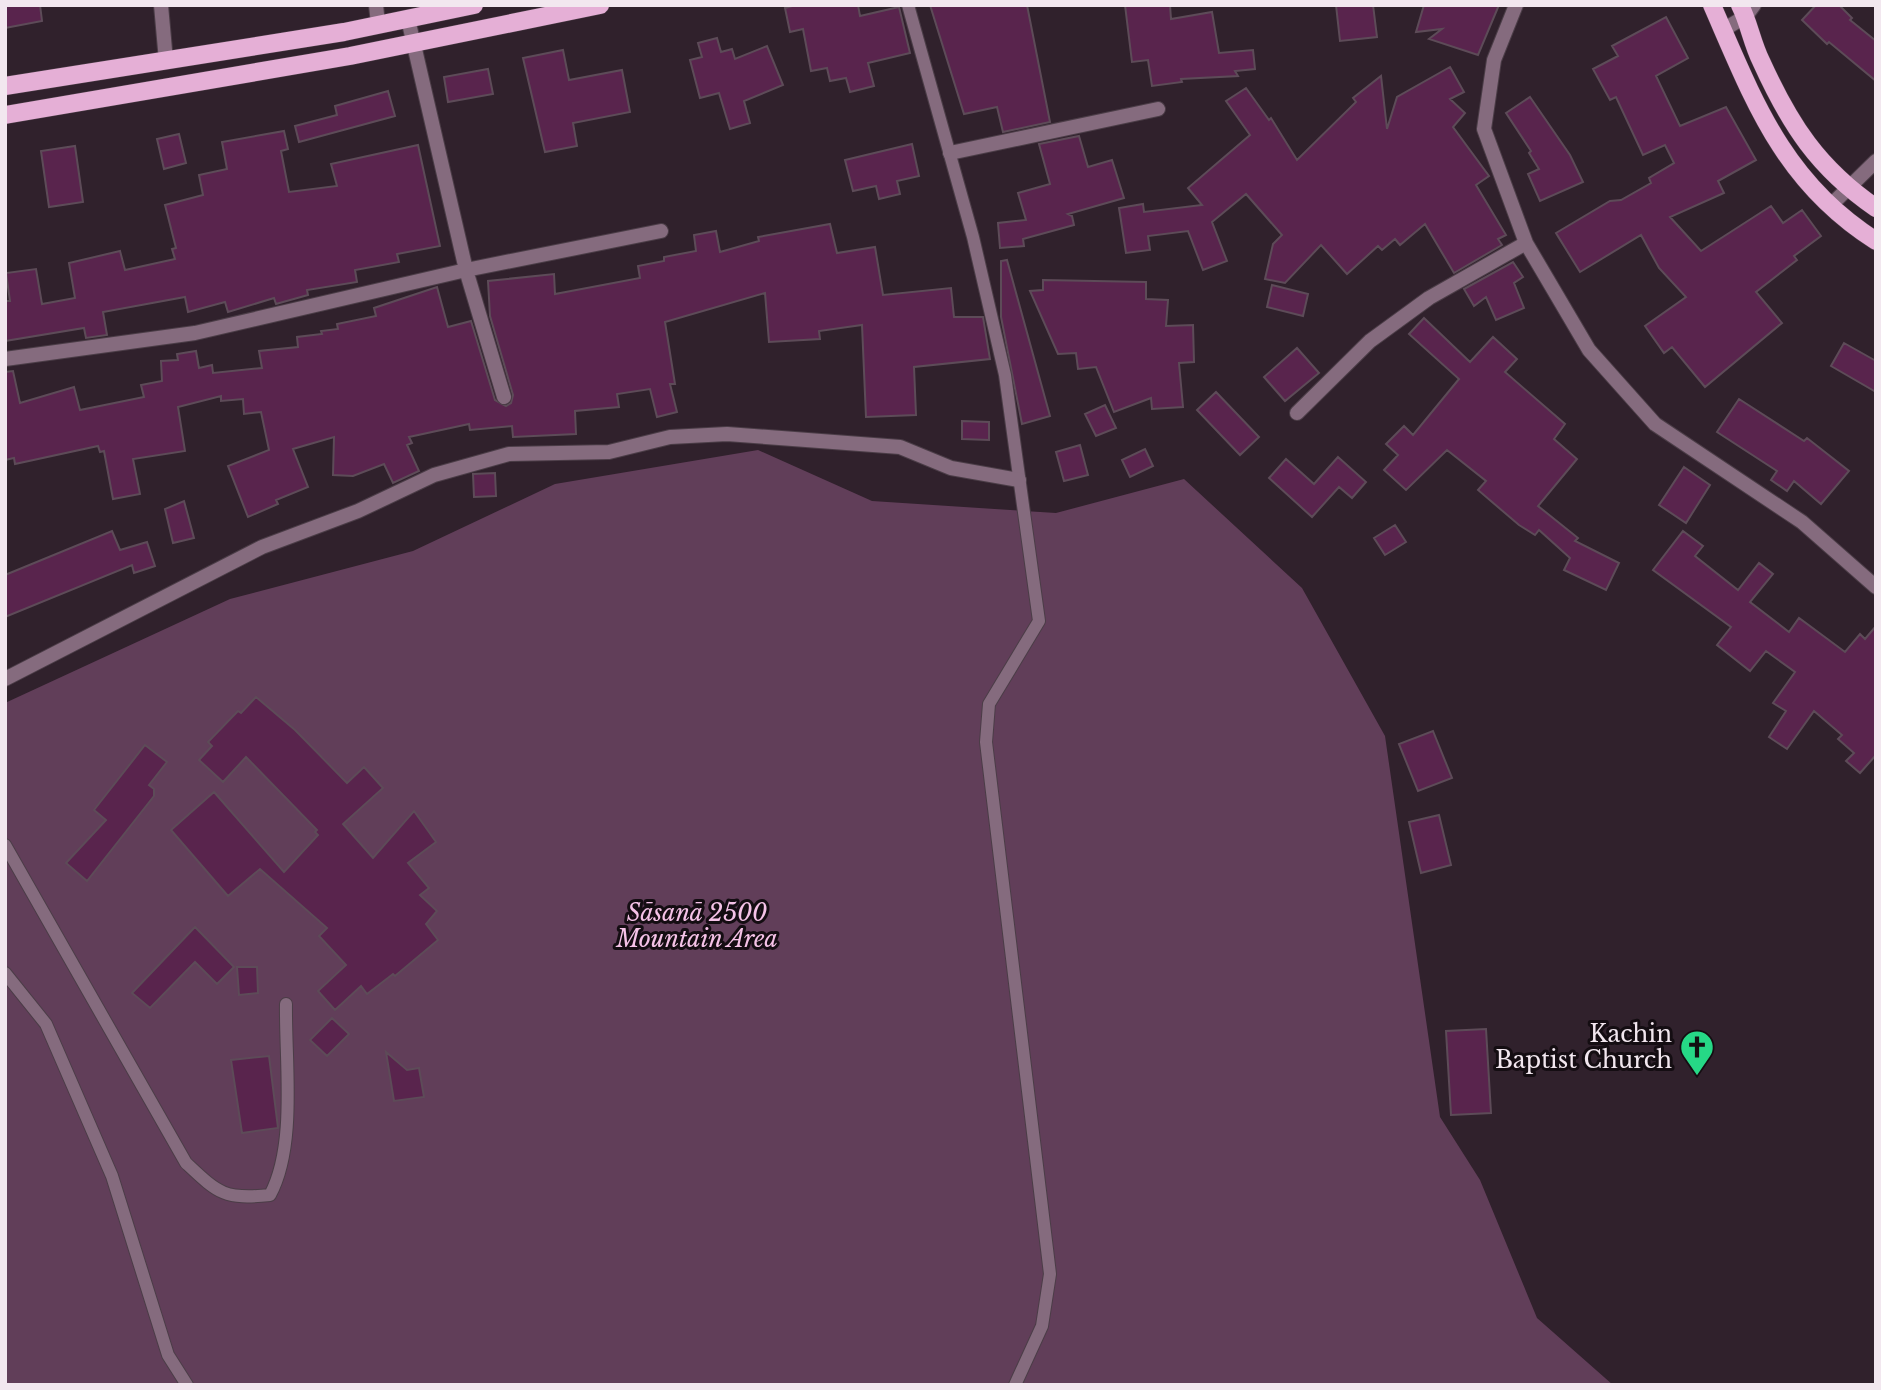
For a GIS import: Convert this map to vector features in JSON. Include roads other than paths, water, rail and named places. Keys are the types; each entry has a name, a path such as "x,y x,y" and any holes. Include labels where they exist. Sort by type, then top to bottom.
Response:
{"main road":[{"path":"5,86 166,61 474,5"},
{"path":"5,115 414,43 600,5"},
{"path":"1712,5 1740,75 1782,152 1805,183 1876,241"},
{"path":"1747,9 1760,60 1815,157 1846,188 1876,208"}],"street":[{"path":"161,5 166,61"},
{"path":"376,5 378,24"},
{"path":"1516,5 1493,60 1484,130 1526,243 1589,350 1655,424 1802,522 1876,587"},
{"path":"1723,30 1747,9"},
{"path":"408,19 466,270 504,397"},
{"path":"950,153 1158,109"},
{"path":"1830,206 1876,161"},
{"path":"5,359 195,333 466,270 661,231"},
{"path":"1297,413 1380,334 1429,298 1526,243"},
{"path":"5,679 262,547 389,498 434,475 509,454 608,452 670,437 727,433 819,438 900,447 951,468 1019,480"}],"lane":[{"path":"908,5 973,237 1005,376 1039,621 989,704 986,741 1050,1274 1042,1326 1014,1385"},
{"path":"5,845 92,992 186,1163 218,1193 246,1198 270,1195 281,1174 286,1105 286,1004"},
{"path":"5,973 46,1024 112,1176 167,1355 187,1385"}],"place":[{"name":"Kachin Baptist Church","path":"1697,1077"}],"park label":[{"name":"Sāsanā 2500 Mountain Area","path":"697,926"}]}
